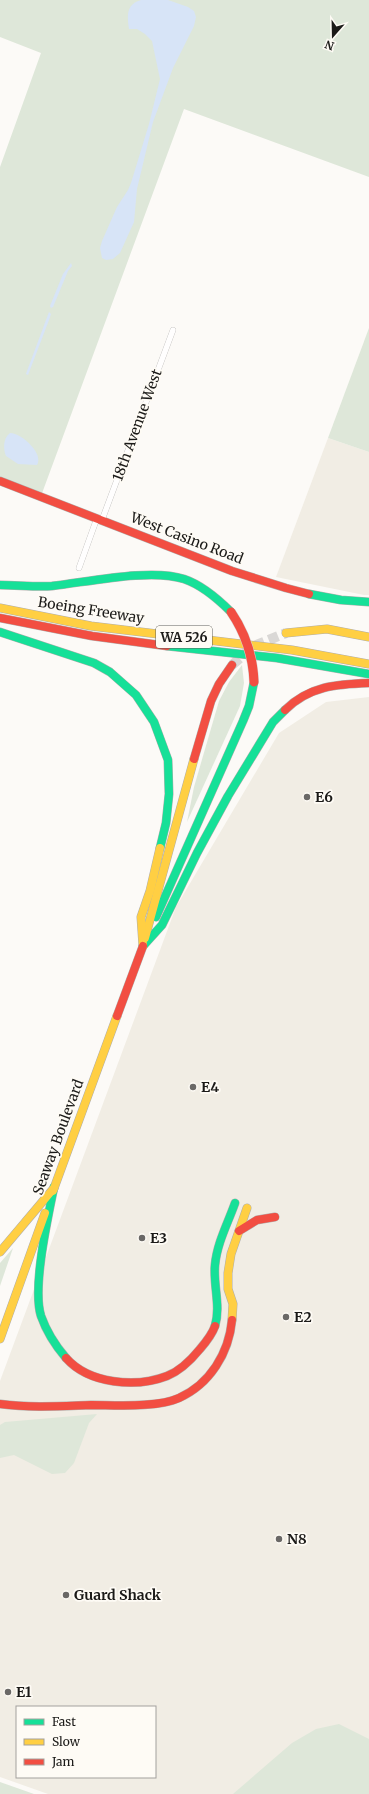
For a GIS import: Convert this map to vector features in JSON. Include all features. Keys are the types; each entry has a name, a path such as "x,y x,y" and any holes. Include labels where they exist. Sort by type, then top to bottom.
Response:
{"main road":[{"name":"West Casino Road","path":"0,481 207,562 262,581 325,596 369,602"},
{"path":"0,585 50,586 148,576 168,576 184,580 217,598 231,612 243,629 253,658 254,682 249,706 143,946"},
{"name":"Boeing Freeway","path":"0,608 91,626 292,650 369,664"},
{"name":"Boeing Freeway","path":"0,618 24,624 94,636 304,662 369,674"},
{"path":"286,633 327,629 369,637"},
{"path":"0,632 94,664 110,672 136,695 146,707 157,728 168,760 169,794 166,823 150,891 141,917 143,946"},
{"path":"143,946 211,701 219,684 232,665"},
{"path":"143,946 162,925 197,853 228,796 273,722 301,696 320,688 339,684 369,683"},
{"name":"Seaway Boulevard","path":"0,1339 54,1187 143,946"},
{"path":"54,1187 44,1236 41,1267 39,1304 44,1326 56,1347 72,1364 101,1379 123,1384 149,1381 172,1374 192,1360 207,1342 213,1330 218,1312 215,1289 215,1265 234,1203"},
{"path":"0,1252 54,1187"},
{"path":"0,1404 24,1407 152,1404 171,1401 190,1392 213,1371 224,1353 231,1327 232,1304 228,1289 228,1273 231,1254 247,1208"},
{"path":"239,1231 257,1220 275,1217"}],"street":[{"name":"18th Avenue West","path":"79,568 100,519 173,330"}],"shaded area":[{"path":"0,0 369,0 369,177 184,109 41,496 0,481 0,167 41,53 0,37"},
{"path":"369,328 369,452 328,438"},
{"path":"328,438 369,452 369,595 276,577"},
{"path":"242,665 244,683 240,706 187,822 194,787 219,701 229,682"},
{"path":"369,697 369,1794 48,1794 0,1777 0,1381 176,907 279,733 326,702"},
{"path":"13,1248 0,1286 0,1263"},
{"path":"97,1414 89,1423 74,1463 65,1473 52,1474 14,1455 0,1458 0,1425 5,1422"},
{"path":"339,1724 369,1739 369,1794 233,1794 292,1743 316,1729"},
{"path":"0,1782 34,1794 0,1794"}],"water":[{"path":"141,0 168,0 188,7 194,11 196,17 194,26 173,68 153,122 137,189 134,222 120,253 113,259 106,260 102,258 100,248 102,241 117,207 131,183 149,124 160,79 152,41 137,29 129,29 128,15 130,8 133,4"},
{"path":"71,263 72,266 68,271 53,307 51,308 50,306 63,274"},
{"path":"49,312 51,314 49,320 28,375 26,374 27,371"},
{"path":"10,433 20,436 31,445 37,455 37,465 18,464 6,456 4,444"}],"tunnel":[{"path":"232,665 254,646 286,633"}],"traffic: fast":[{"path":"0,585 52,586 137,575 170,576 184,579 197,585 215,597 231,612"},
{"path":"309,594 341,600 369,602"},
{"path":"0,632 94,663 110,672 136,695 154,722 168,760 169,794 166,823 160,848"},
{"path":"167,646 277,658 369,674"},
{"path":"156,917 243,721 249,706 254,682"},
{"path":"143,946 162,925 197,853 228,796 273,722 285,710"},
{"path":"54,1187 42,1252 38,1288 39,1304 41,1316 48,1333 66,1358"},
{"path":"215,1326 217,1318 215,1273 216,1257 220,1241 235,1203"}],"traffic: slow":[{"path":"0,608 91,626 292,650 369,664"},
{"path":"286,633 327,629 369,637"},
{"path":"145,938 194,759"},
{"path":"143,946 141,917 150,891 160,848"},
{"path":"53,1191 117,1016"},
{"path":"0,1252 54,1188"},
{"path":"232,1320 233,1304 228,1289 228,1273 231,1254 247,1208"},
{"path":"0,1339 45,1213"}],"traffic: jam":[{"path":"0,481 232,571 309,594"},
{"path":"231,612 241,629 248,646 254,682"},
{"path":"0,618 92,636 167,646"},
{"path":"194,759 211,701 219,684 232,665"},
{"path":"285,710 294,702 314,691 346,684 369,683"},
{"path":"117,1016 143,946"},
{"path":"239,1231 257,1220 275,1217"},
{"path":"0,1404 35,1406 148,1405 179,1398 200,1385 216,1366 227,1344 232,1320"},
{"path":"66,1358 76,1367 100,1378 127,1382 155,1380 172,1374 185,1365 207,1341 215,1326"}],"place":[{"name":"E6","path":"307,797"},
{"name":"E4","path":"193,1087"},
{"name":"E3","path":"142,1238"},
{"name":"E2","path":"286,1317"},
{"name":"N8","path":"279,1539"},
{"name":"Guard Shack","path":"66,1595"},
{"name":"E1","path":"8,1692"}]}
